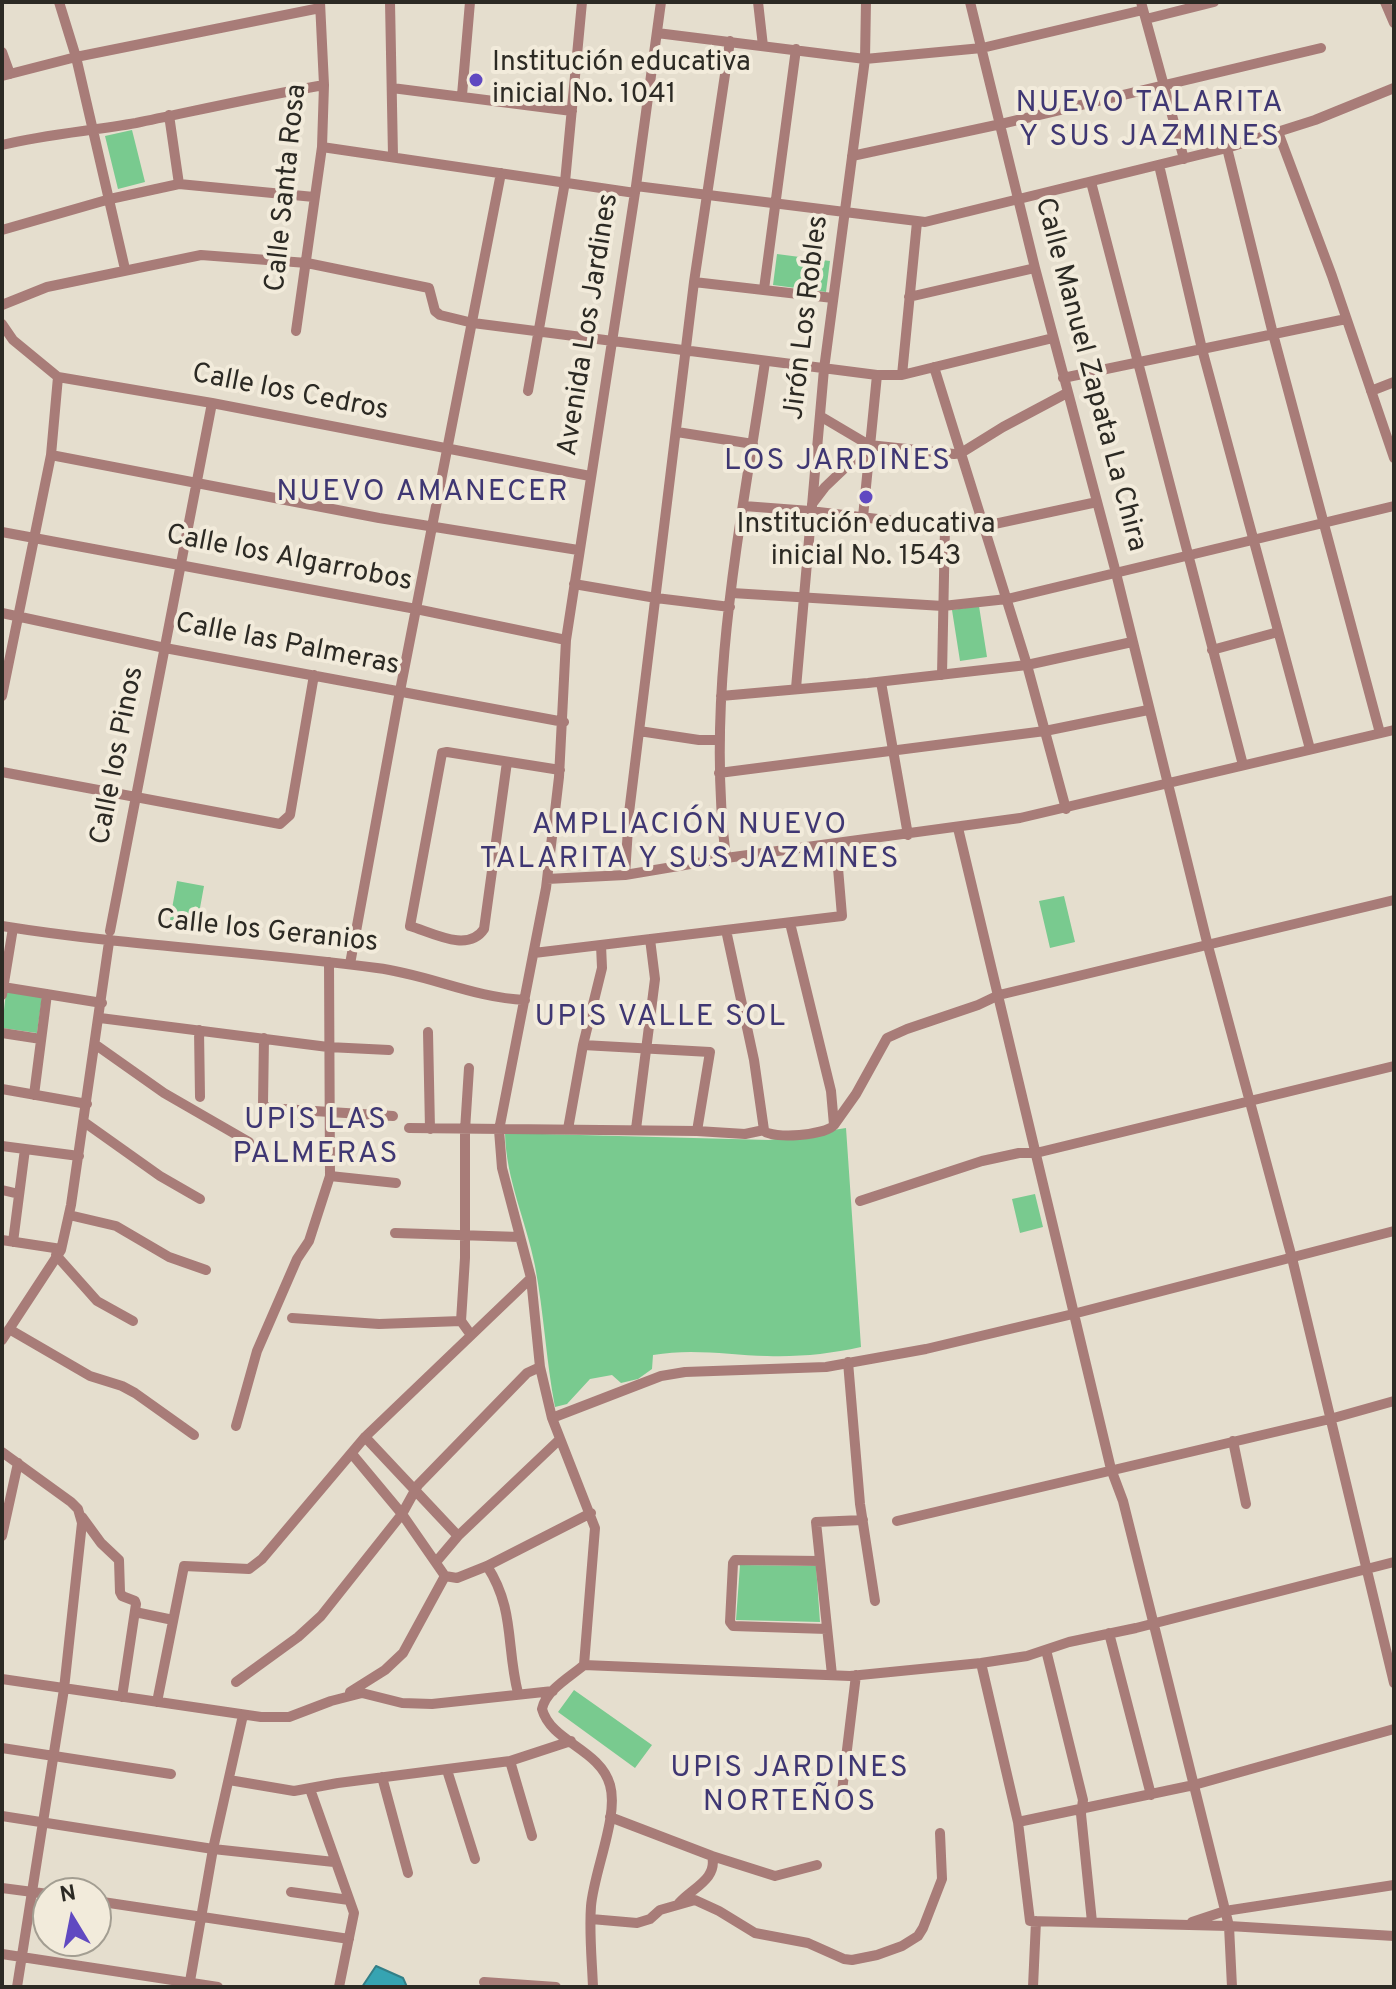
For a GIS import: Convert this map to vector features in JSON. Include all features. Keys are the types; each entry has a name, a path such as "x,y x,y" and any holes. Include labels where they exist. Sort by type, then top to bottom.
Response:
{"street":[{"path":"59,2 76,57 125,269"},
{"path":"390,2 393,156"},
{"path":"462,95 470,2"},
{"path":"528,391 565,182 582,2"},
{"name":"Avenida Los Jardines","path":"584,1665 595,1543 591,1513 552,1418 540,1367 531,1278 502,1168 499,1130 547,879 564,722 566,640 636,190 661,2"},
{"path":"758,2 763,46"},
{"name":"Jirón Los Robles","path":"796,688 824,369 865,59 866,2"},
{"name":"Calle Manuel Zapata La Chira","path":"970,2 1208,946 1292,1258 1394,1683"},
{"path":"657,33 865,59 982,48 1143,10 1214,2"},
{"path":"1385,2 1394,23"},
{"path":"2,52 6,75 320,5"},
{"name":"Calle Santa Rosa","path":"296,331 322,147 324,85 320,5"},
{"path":"1143,10 1184,159"},
{"path":"625,875 629,813 694,282 730,41"},
{"path":"852,156 1321,48"},
{"path":"764,289 796,49"},
{"path":"2,145 324,85"},
{"path":"392,88 572,111"},
{"path":"322,147 565,182 706,195 917,222 1227,148 1394,88"},
{"path":"169,115 179,184"},
{"path":"1278,132 1394,458"},
{"path":"1227,148 1273,334 1380,733"},
{"path":"1159,165 1202,349 1310,749"},
{"path":"350,964 501,173"},
{"path":"1091,182 1243,765"},
{"path":"2,230 110,199 179,184 314,197"},
{"path":"902,375 917,222"},
{"path":"2,305 47,287 201,255 307,263 429,288 435,311 440,315 473,323 877,375 902,375 1053,338"},
{"path":"909,297 1035,268"},
{"path":"694,282 833,298"},
{"path":"1063,378 1346,319"},
{"name":"Calle los Cedros","path":"2,324 13,340 58,377 212,403 590,476"},
{"path":"726,858 719,773 722,662 765,362"},
{"path":"934,367 1027,665 1066,809"},
{"path":"863,517 877,375"},
{"path":"2,696 51,455 58,377"},
{"path":"1371,391 1394,382"},
{"path":"820,416 869,445 961,453 1067,393"},
{"name":"Calle los Pinos","path":"2,1340 59,1252 69,1215 110,936 212,403"},
{"path":"677,432 753,444"},
{"path":"810,508 825,487 869,445"},
{"path":"51,455 196,484 578,550"},
{"path":"744,506 810,508 945,527 985,526 1097,502"},
{"path":"732,593 943,606 1007,599 1394,506"},
{"path":"942,675 945,527"},
{"name":"Calle los Algarrobos","path":"2,532 566,640"},
{"path":"574,584 730,607"},
{"name":"Calle las Palmeras","path":"2,613 165,648 564,722"},
{"path":"1212,650 1278,632"},
{"path":"721,696 1027,665 1132,642"},
{"path":"2,772 273,824 285,823 314,675"},
{"path":"881,682 908,835"},
{"path":"719,773 1045,731 1148,710"},
{"path":"547,879 625,875 726,858 958,828 1066,809 1394,730"},
{"path":"639,731 720,740"},
{"path":"507,762 484,929 478,938 470,941 452,939 410,926 442,753 507,762 560,770"},
{"path":"958,828 1111,1469 1123,1501 1229,1926 1232,1987"},
{"path":"534,953 842,916 836,844"},
{"path":"409,1128 636,1129 745,1134 762,1130 769,1135 782,1136 828,1131 856,1094 887,1038 907,1029 999,995 1394,900"},
{"path":"790,923 831,1091 834,1125"},
{"path":"2,995 8,927"},
{"name":"Calle los Geranios","path":"8,927 110,936 400,971 499,999 525,1000"},
{"path":"726,930 754,1060 762,1130"},
{"path":"636,1129 655,979 650,939"},
{"path":"568,1129 583,1045 602,968 601,945"},
{"path":"236,1426 257,1351 297,1259 309,1241 330,1176 329,962"},
{"path":"3,987 102,1003"},
{"path":"34,1095 47,994"},
{"path":"100,1018 328,1047 389,1050"},
{"path":"199,1030 200,1097"},
{"path":"428,1032 430,1129"},
{"path":"2,1033 41,1039"},
{"path":"264,1038 263,1104 267,1108 393,1116"},
{"path":"96,1045 164,1093 249,1142"},
{"path":"583,1045 710,1052 697,1131"},
{"path":"860,1201 982,1161 1019,1153 1036,1153 1394,1066"},
{"path":"469,1068 461,1321 471,1335"},
{"path":"2,1089 87,1104"},
{"path":"84,1122 160,1176 200,1199"},
{"path":"2,1146 79,1156"},
{"path":"25,1149 19,1194 7,1241 59,1252 97,1301 133,1321"},
{"path":"330,1176 396,1183"},
{"path":"2,1190 19,1194"},
{"path":"69,1215 116,1226 169,1257 206,1270"},
{"path":"552,1418 661,1376 685,1372 826,1367 926,1349 1394,1231"},
{"path":"395,1233 520,1237"},
{"path":"157,1702 184,1566 249,1569 279,1542 365,1437 531,1278"},
{"path":"292,1318 379,1324 461,1321"},
{"path":"9,1329 90,1376 135,1393 194,1435"},
{"path":"848,1362 863,1520 875,1601"},
{"path":"236,1682 308,1628 402,1514 415,1491 527,1373 540,1367"},
{"path":"897,1521 1330,1419 1394,1401"},
{"path":"365,1437 458,1536"},
{"path":"436,1562 458,1536 559,1440"},
{"path":"1233,1441 1246,1504"},
{"path":"2,1452 71,1502 95,1537 119,1560 120,1592 122,1596 135,1601 122,1697"},
{"path":"352,1454 402,1514 445,1576 457,1578 487,1566 591,1513"},
{"path":"2,1536 18,1463"},
{"path":"34,1877 64,1689 81,1515"},
{"path":"832,1675 816,1522 863,1520"},
{"path":"820,1561 735,1560 730,1622 733,1626 827,1629"},
{"path":"593,1987 591,1919 595,1873 613,1800 603,1769 544,1715 543,1703 584,1665 856,1675 981,1663 1046,1650 1394,1562"},
{"path":"487,1566 508,1614 510,1655 518,1693"},
{"path":"2,1679 243,1715 289,1717 358,1688 398,1660 445,1576"},
{"path":"135,1612 173,1620"},
{"path":"1109,1633 1151,1795"},
{"path":"1046,1650 1083,1800 1092,1922"},
{"path":"981,1663 1018,1822 1030,1921 1229,1926 1394,1936"},
{"path":"842,1791 856,1675"},
{"path":"331,1701 362,1693 402,1703 432,1704 553,1691"},
{"path":"190,1985 213,1849 243,1715"},
{"path":"1018,1822 1194,1785 1394,1729"},
{"path":"229,1780 294,1791 510,1761 571,1741"},
{"path":"2,1748 171,1774"},
{"path":"510,1761 532,1836"},
{"path":"447,1770 475,1859"},
{"path":"382,1777 408,1873"},
{"path":"310,1789 354,1913 339,1987"},
{"path":"2,1816 213,1849 334,1862"},
{"path":"610,1817 775,1876 817,1865"},
{"path":"591,1919 637,1923 650,1919 660,1910 695,1900 755,1933 808,1943 844,1959 877,1955 902,1946 918,1936 923,1928 942,1879 940,1833"},
{"path":"679,1903 709,1878 713,1871 712,1856"},
{"path":"1185,1925 1225,1911 1394,1885"},
{"path":"2,1888 32,1892 17,1987"},
{"path":"291,1892 349,1900"},
{"path":"112,1903 349,1939"},
{"path":"1033,1987 1036,1921"},
{"path":"2,1954 218,1987"},
{"path":"484,1982 556,1987"}],"green space":[{"path":"132,130 145,182 118,189 105,136"},
{"path":"777,254 830,261 826,292 773,285"},
{"path":"979,606 987,657 960,661 952,610"},
{"path":"177,881 204,886 196,930 169,925"},
{"path":"1064,896 1075,942 1050,948 1039,901"},
{"path":"6,992 42,997 37,1033 2,1028"},
{"path":"846,1128 861,1347 791,1356 696,1352 653,1355 652,1369 638,1379 621,1383 612,1375 590,1379 567,1404 555,1407 535,1266 509,1167 505,1133 769,1140"},
{"path":"1035,1194 1043,1227 1020,1233 1012,1199"},
{"path":"740,1565 816,1566 820,1622 736,1620"},
{"path":"574,1690 652,1745 635,1768 558,1712"}],"water":[{"path":"376,1966 403,1978 407,1987 362,1987"}],"place":[{"name":"Institución educativa inicial No. 1041","path":"476,80"},
{"name":"Institución educativa inicial No. 1543","path":"866,497"}],"district":[{"name":"NUEVO TALARITA Y SUS JAZMINES","path":"1150,122"},
{"name":"LOS JARDINES","path":"838,463"},
{"name":"NUEVO AMANECER","path":"423,494"},
{"name":"AMPLIACIÓN NUEVO TALARITA Y SUS JAZMINES","path":"690,844"},
{"name":"UPIS VALLE SOL","path":"661,1019"},
{"name":"UPIS LAS PALMERAS","path":"316,1139"},
{"name":"UPIS JARDINES NORTEÑOS","path":"790,1787"}]}
